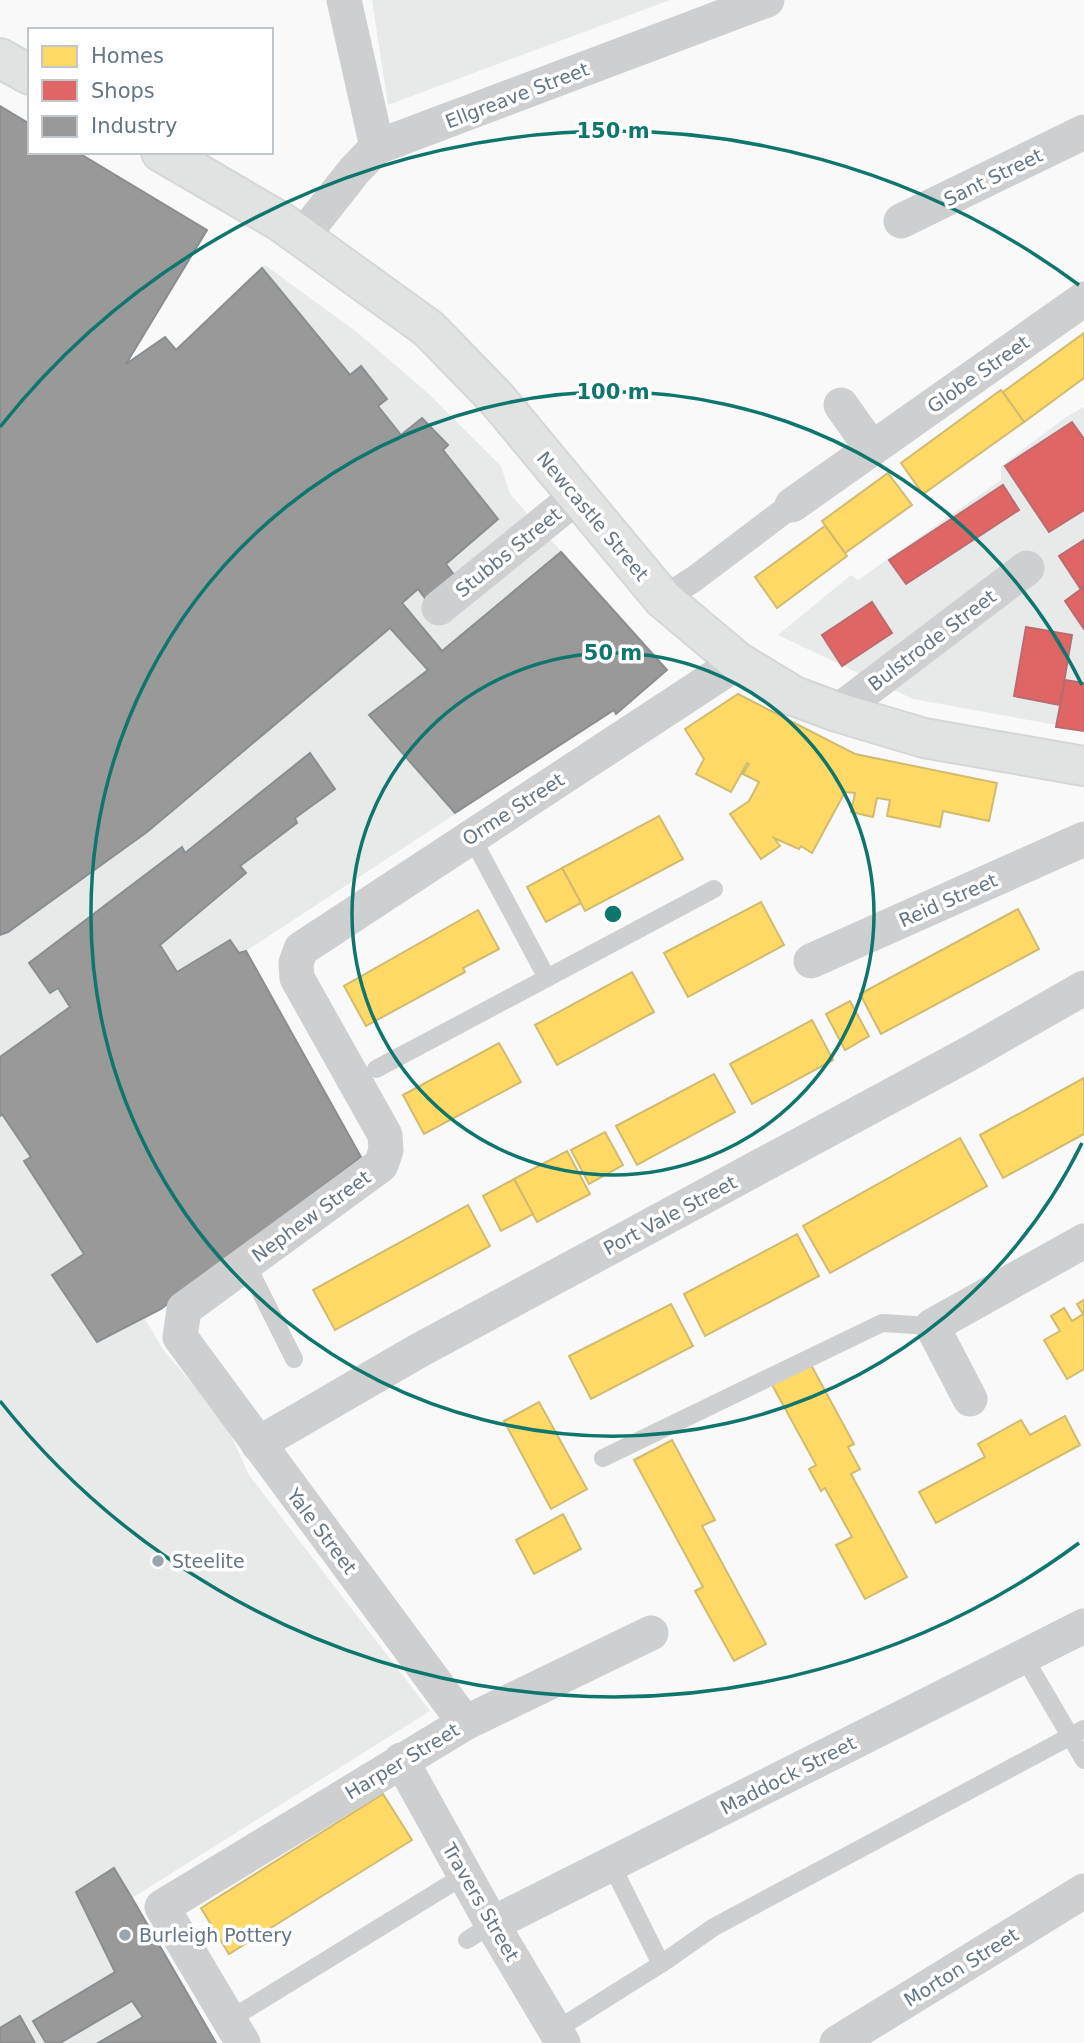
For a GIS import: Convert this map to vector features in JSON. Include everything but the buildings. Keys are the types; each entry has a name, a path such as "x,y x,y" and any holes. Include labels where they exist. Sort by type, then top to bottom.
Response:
{"main road":[{"path":"0,58 28,74"},
{"name":"Newcastle Street","path":"165,154 281,222 429,329 497,399 663,599 738,662 794,696 836,712 925,738 1084,766"}],"street":[{"path":"344,0 377,147"},
{"name":"Ellgreave Street","path":"302,237 354,171 377,147 767,0"},
{"name":"Sant Street","path":"901,221 1084,132"},
{"name":"Globe Street","path":"663,599 1084,299"},
{"path":"841,405 872,449"},
{"name":"Stubbs Street","path":"439,608 576,497"},
{"name":"Bulstrode Street","path":"836,712 1027,568"},
{"name":"Orme Street","path":"296,962 301,949 738,662"},
{"name":"Reid Street","path":"811,961 1084,839"},
{"name":"Nephew Street","path":"180,1337 184,1309 381,1165 386,1150 384,1135 297,978 296,962"},
{"name":"Port Vale Street","path":"258,1444 418,1351 972,1052 1084,988"},
{"path":"970,1399 932,1326 1084,1241"},
{"name":"Yale Street","path":"180,1337 465,1723"},
{"name":"Maddock Street","path":"480,1932 1084,1626"},
{"name":"Harper Street","path":"236,2031 162,1907 465,1723 651,1633"},
{"name":"Travers Street","path":"401,1760 465,1875 480,1932 559,2037"},
{"name":"Morton Street","path":"837,2043 1084,1891"}],"lane":[{"path":"471,836 547,978"},
{"path":"376,1069 714,889"},
{"path":"246,1264 294,1359"},
{"path":"603,1458 883,1323 932,1326"},
{"path":"1024,1657 1078,1733 1084,1760"},
{"path":"559,2037 714,1927 1078,1733"},
{"path":"611,1864 661,1964"},
{"path":"236,2031 465,1875"}],"shaded area":[{"path":"372,0 670,0 388,105"},
{"path":"0,106 28,149 28,154 31,154 127,363 165,337 177,349 265,265 358,333 429,394 501,466 510,494 667,670 616,714 613,711 246,951 361,1157 145,1319 164,1351 224,1420 249,1475 430,1711 132,1898 216,2043 0,2043"},
{"path":"1084,407 1084,730 913,699 778,635 851,575 858,580 1001,480 1001,466 1066,417"}],"place":[{"name":"Steelite","path":"158,1561"},
{"name":"Burleigh Pottery","path":"125,1935"}]}
